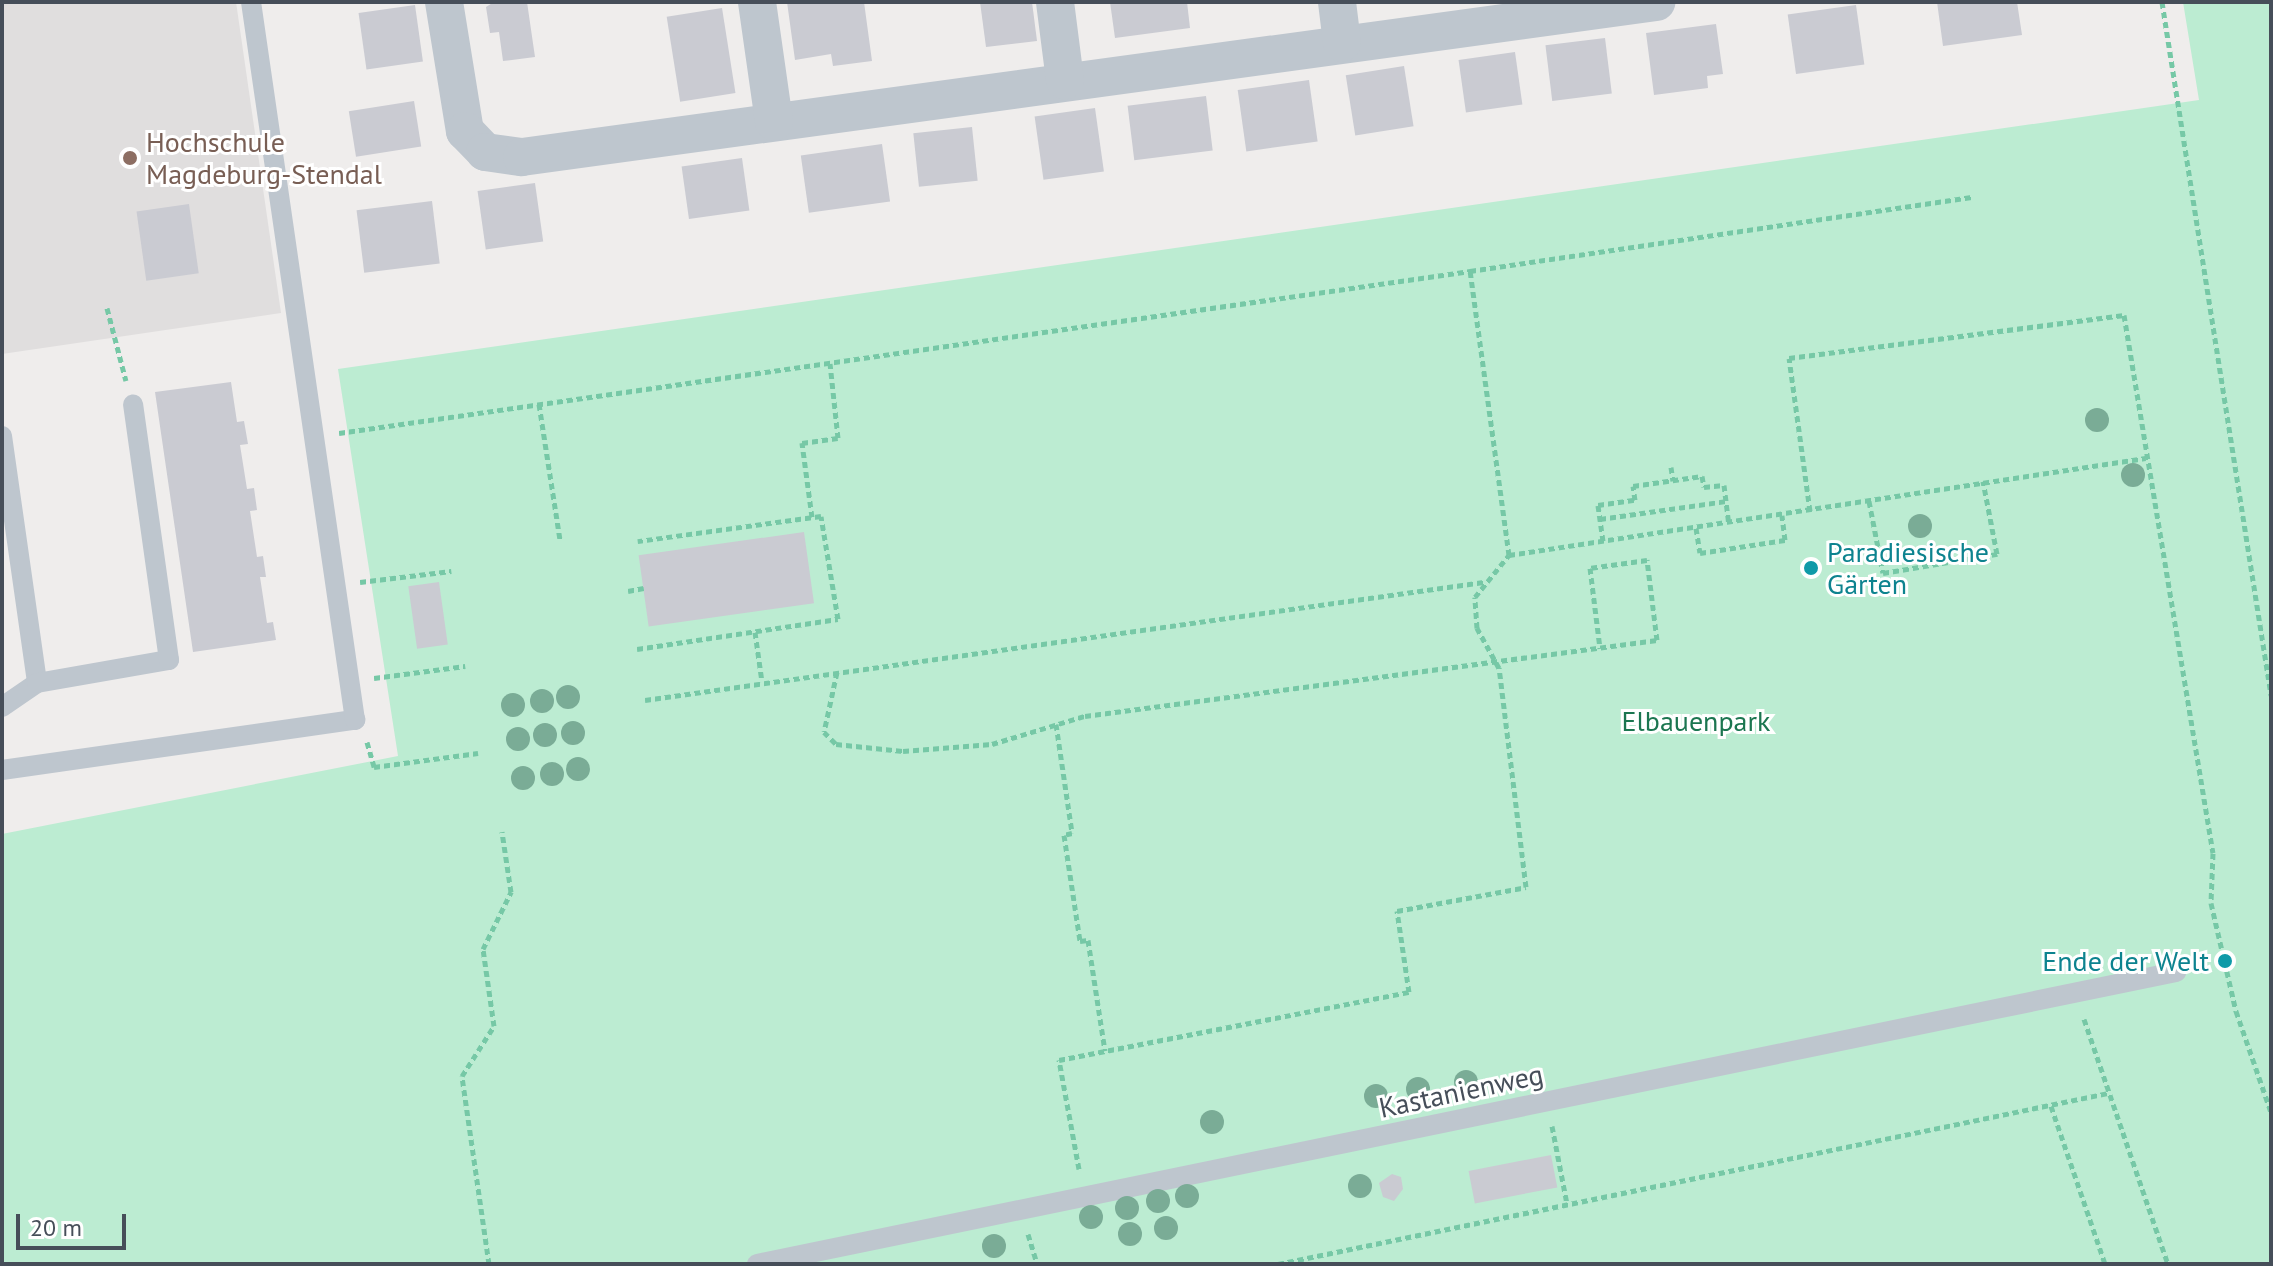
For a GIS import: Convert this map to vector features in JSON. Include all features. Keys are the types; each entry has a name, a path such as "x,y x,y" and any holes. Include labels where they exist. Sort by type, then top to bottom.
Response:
{"street":[{"path":"444,2 461,120 470,141 485,152 522,157 1065,80 1656,2"},
{"path":"757,2 774,122"},
{"path":"1055,2 1065,80"},
{"path":"1337,2 1342,43"}],"lane":[{"path":"2,770 355,720 251,2"},
{"path":"2,707 37,683 169,660 133,405"},
{"path":"2,436 37,683"},
{"name":"Kastanienweg","path":"757,1264 2176,972"}],"path":[{"path":"2162,2 2271,695"},
{"path":"314,437 1972,197"},
{"path":"1470,271 1509,555"},
{"path":"107,308 133,405"},
{"path":"1810,511 1789,358 2124,315 2213,853 2211,903 2236,1011 2271,1112"},
{"path":"812,517 802,443 838,438 830,363"},
{"path":"539,404 560,540"},
{"path":"1085,1197 1059,1060 1409,992 1397,911 1526,887 1496,662 1477,628 1475,597 1484,582 1509,555 2146,458"},
{"path":"1671,467 1673,481"},
{"path":"1603,541 1598,505 1635,500 1633,486 1702,476 1704,487 1724,485 1729,523"},
{"path":"1869,501 1883,573 1997,554 1983,481"},
{"path":"1600,519 1726,501"},
{"path":"1696,528 1700,553 1785,540 1782,515"},
{"path":"637,649 838,619 821,516 638,541"},
{"path":"837,672 824,732 836,744 903,751 977,745 1085,716 1496,662 1600,648 1657,640 1647,560 1590,568 1600,648"},
{"path":"336,585 451,571"},
{"path":"645,700 1484,582"},
{"path":"628,591 644,588"},
{"path":"755,632 762,682"},
{"path":"349,681 465,666"},
{"path":"1056,724 1072,833 1064,835 1075,911 1080,941 1088,940 1105,1051"},
{"path":"371,749 374,767 478,753"},
{"path":"489,1264 462,1076 494,1026 483,949 511,892 502,832"},
{"path":"2076,992 2168,1264"},
{"path":"1278,1264 2108,1093"},
{"path":"1547,1102 1567,1204"},
{"path":"2051,1106 2105,1264"}],"shaded area":[{"name":"Hochschule Magdeburg-Stendal","path":"2,2 236,2 281,313 2,354"}],"green space":[{"name":"Elbauenpark","path":"2183,2 2271,2 2271,1264 2,1264 2,834 398,756 338,369 2199,100"}],"building":[{"path":"494,2 527,2 535,57 503,61 499,32 490,33 486,7"},
{"path":"787,2 864,2 872,61 833,66 831,54 795,60"},
{"path":"980,2 1032,2 1037,41 986,47"},
{"path":"1110,2 1187,2 1190,28 1115,38"},
{"path":"1937,2 2017,2 2022,35 1943,46"},
{"path":"415,5 423,61 366,69 359,13"},
{"path":"1856,5 1864,64 1796,74 1788,15"},
{"path":"722,8 735,93 680,102 667,17"},
{"path":"1716,24 1723,74 1707,76 1708,88 1654,95 1646,33"},
{"path":"1605,38 1612,94 1552,101 1545,45"},
{"path":"1515,52 1522,104 1466,112 1459,60"},
{"path":"1404,66 1414,126 1355,135 1346,75"},
{"path":"1309,80 1318,141 1246,151 1238,90"},
{"path":"1206,96 1213,151 1134,160 1128,106"},
{"path":"414,101 421,146 356,157 349,111"},
{"path":"1095,108 1104,171 1044,180 1035,116"},
{"path":"972,127 978,181 919,187 913,133"},
{"path":"882,144 890,201 809,213 801,155"},
{"path":"742,158 749,210 689,219 682,166"},
{"path":"535,183 543,241 486,249 478,191"},
{"path":"432,201 440,264 364,273 357,210"},
{"path":"189,204 199,273 146,281 137,211"},
{"path":"231,382 237,422 244,421 248,444 240,445 247,489 254,488 257,510 250,511 257,557 263,556 266,577 260,577 267,623 273,622 276,640 193,652 155,392"},
{"path":"804,532 814,603 649,627 639,555"},
{"path":"439,582 448,644 417,649 408,586"},
{"path":"1551,1155 1557,1187 1475,1203 1469,1171"},
{"path":"1392,1174 1401,1177 1403,1189 1394,1201 1383,1197 1379,1183"}],"place":[{"name":"Hochschule Magdeburg-Stendal","path":"130,158"},
{"name":"Paradiesische Gärten","path":"1811,568"},
{"name":"Ende der Welt","path":"2225,961"}]}
